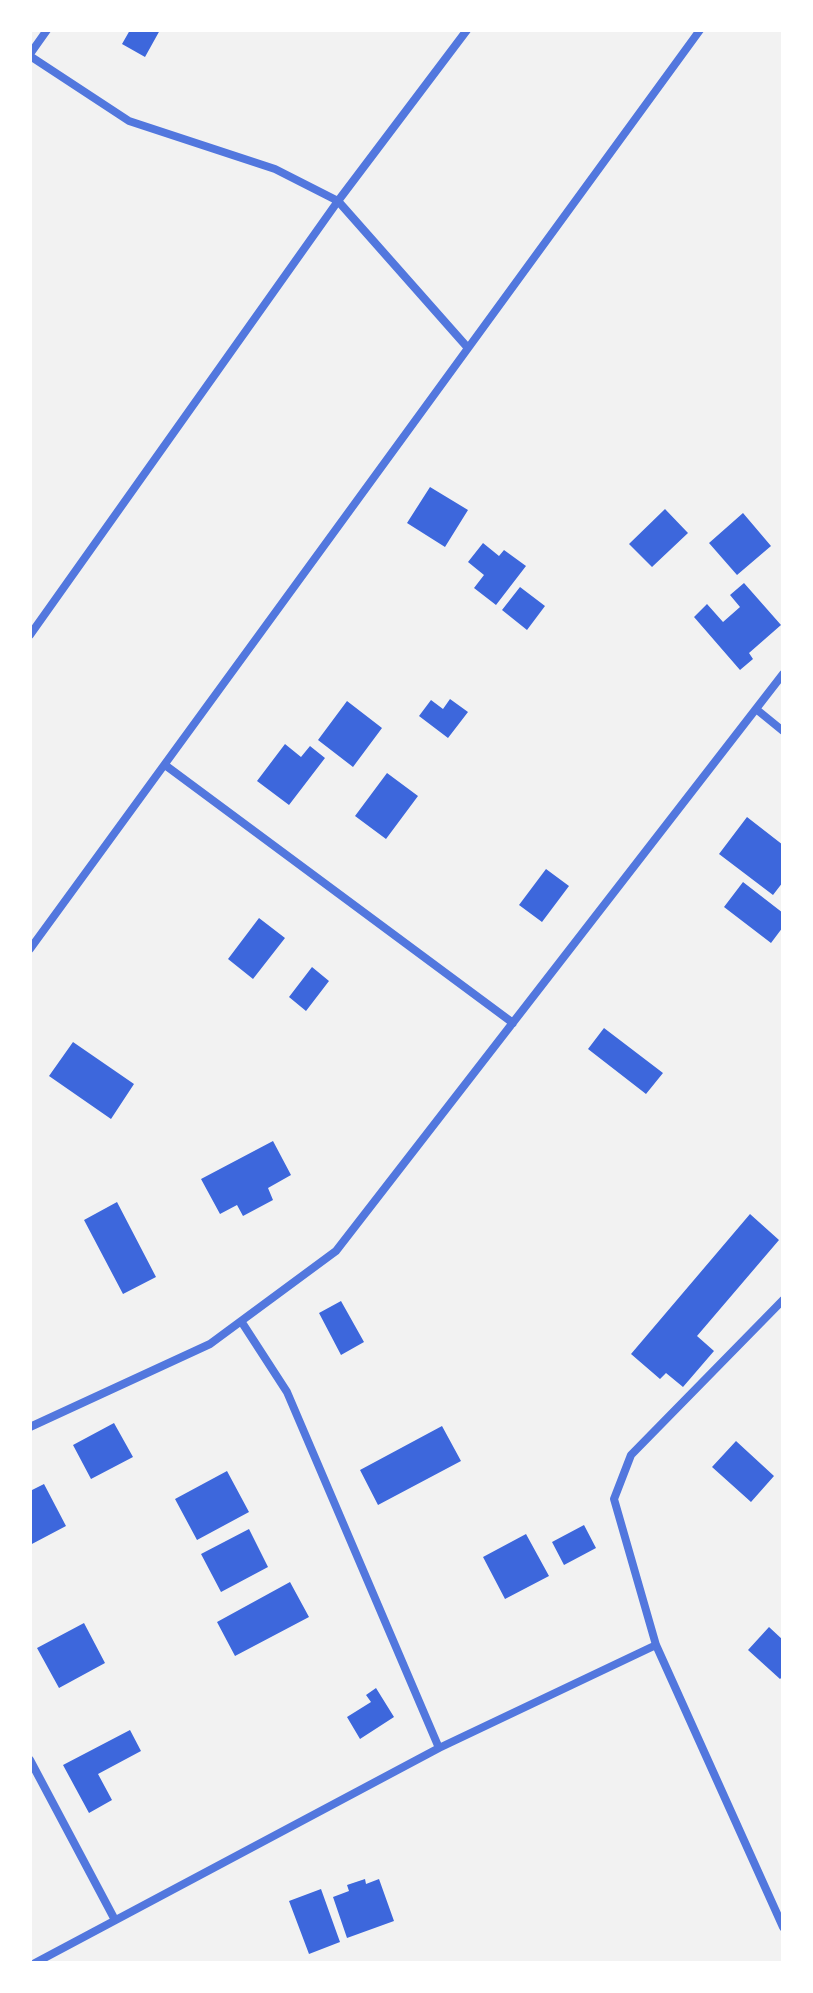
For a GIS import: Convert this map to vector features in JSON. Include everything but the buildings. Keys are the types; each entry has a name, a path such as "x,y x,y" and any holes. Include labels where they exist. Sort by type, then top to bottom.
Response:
{"street":[{"path":"47,30 30,55 129,121 275,169 338,201 468,348"},
{"path":"30,635 338,201 467,30"},
{"path":"30,949 700,30"},
{"path":"30,1427 210,1344 336,1251 783,674"},
{"path":"756,709 783,731"},
{"path":"165,765 513,1023"},
{"path":"783,1300 631,1455 614,1499 656,1645 783,1927"},
{"path":"241,1321 287,1392 439,1748"},
{"path":"35,1963 439,1748 656,1645"},
{"path":"30,1760 115,1920"}]}
